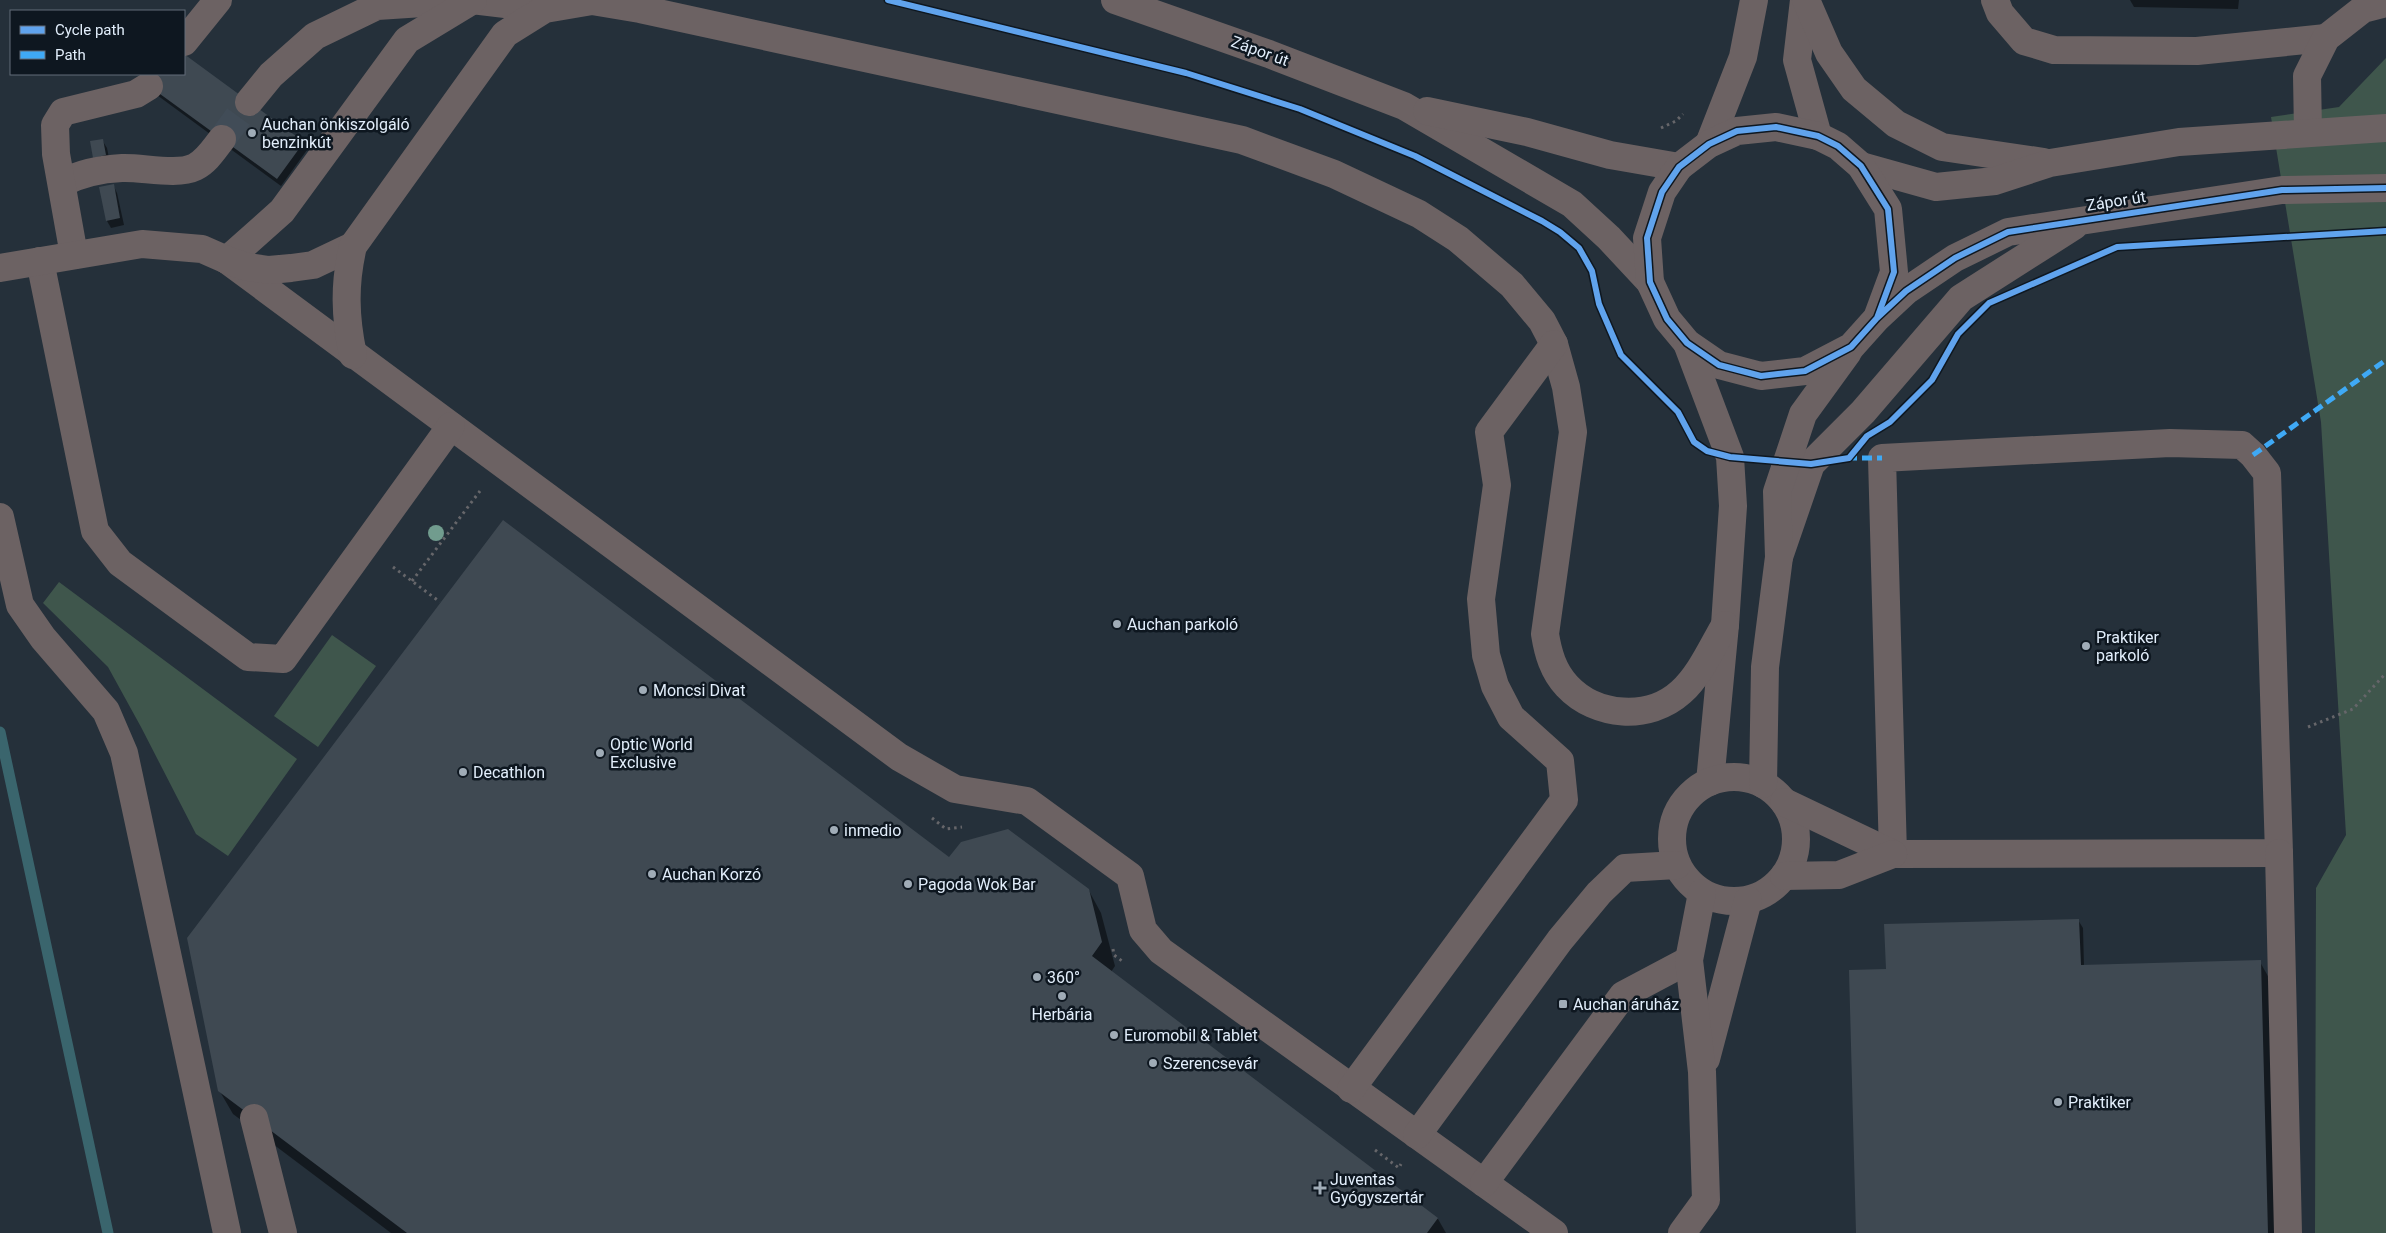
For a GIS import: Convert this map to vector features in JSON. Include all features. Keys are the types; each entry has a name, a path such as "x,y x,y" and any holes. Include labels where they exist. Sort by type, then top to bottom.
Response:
{"street":[{"path":"185,41 218,0"},
{"path":"227,260 282,210 406,40 472,0"},
{"path":"249,102 271,75 315,36 377,6 472,0 545,9 592,1 640,9 1242,140 1281,153 1334,174 1419,214 1458,239 1512,285 1542,321 1554,344 1566,387 1573,432 1545,634 1548,652 1555,670 1566,686 1581,698 1598,707 1615,711 1633,712 1650,709 1666,702 1681,692 1692,679 1725,625"},
{"name":"Zápor út","path":"1115,0 1269,54 1404,106 1527,132 1610,155 1679,167"},
{"path":"1709,144 1743,57 1754,0"},
{"path":"1805,0 1797,60 1818,136"},
{"path":"1805,0 1828,53 1854,89 1896,124 1942,147 2050,163"},
{"path":"1995,0 2000,13 2024,41 2054,50 2197,51 2326,38"},
{"path":"2308,132 2307,76 2326,38 2363,9 2386,3"},
{"path":"353,355 347,327 345,300 347,273 353,246 505,34 545,9"},
{"path":"74,255 56,154 55,125 63,112 136,94 149,86"},
{"name":"Zápor út","path":"1404,106 1572,204 1609,238 1650,282 1667,319 1687,343 1719,365 1761,376 1805,371 1851,347 1906,290 1955,258 2008,232 2282,190 2386,188"},
{"name":"Zápor út","path":"1650,282 1647,238 1662,192 1679,167 1709,144 1736,132 1776,127 1818,136 1838,146 1861,166 1888,209 1894,272 1877,318"},
{"name":"Zápor út","path":"1861,166 1936,187 1995,181 2050,163 2179,142 2386,128"},
{"path":"62,183 81,173 122,168 180,171 195,167 210,156 222,139"},
{"path":"1779,557 1811,464 1864,412 1961,298 2084,220"},
{"path":"0,268 142,244 202,249 247,267 269,270 313,265 353,246"},
{"path":"227,260 899,757 955,789 1027,801 1130,876 1143,930 1160,951 1554,1233"},
{"path":"40,261 95,531 120,563 248,656 283,659 451,426"},
{"path":"1687,343 1730,457 1733,506 1725,625 1710,782"},
{"path":"1351,1089 1564,800 1560,761 1511,717 1494,686 1486,655 1481,599 1497,485 1489,432 1554,344"},
{"path":"1763,784 1765,667 1779,557 1777,492 1803,414 1851,347"},
{"path":"1893,854 1882,458 2170,443 2242,445 2253,455 2267,473 2288,1233"},
{"path":"0,517 20,605 43,638 106,711 124,753 227,1233"},
{"path":"1784,802 1793,820 1796,839 1794,859 1784,876 1768,892 1748,900 1725,901 1702,893 1687,882 1677,866 1672,846 1673,826 1680,808 1692,793 1710,782 1736,777 1763,784 1784,802 1893,854"},
{"path":"1784,876 1839,875 1893,854 2279,853"},
{"path":"1417,1135 1560,940 1599,893 1625,868 1677,866"},
{"path":"1702,893 1689,960 1702,1072 1706,1233"},
{"path":"1702,1072 1748,900"},
{"path":"1484,1183 1623,995 1689,960"},
{"path":"254,1118 283,1233"},
{"path":"1682,1233 1706,1200"}],"path":[{"path":"1660,128 1676,121 1689,108"},
{"path":"364,546 440,602"},
{"path":"2275,741 2353,709 2386,673"}],"green space":[{"path":"2386,58 2386,1233 2315,1233 2316,888 2346,835 2321,422 2271,117 2339,107"},
{"path":"59,582 297,759 228,856 196,834 108,667 43,603"},
{"path":"332,635 376,666 318,747 274,716"}],"building":[{"path":"185,55 304,142 277,179 149,86 145,75 185,75"},
{"path":"103,139 106,155 93,158 90,141"},
{"path":"114,184 120,218 106,221 99,187"},
{"name":"Auchan Korzó","path":"503,520 949,857 961,842 1008,829 1089,889 1102,942 1092,956 1438,1218 1427,1233 407,1233 218,1091 187,938"},
{"name":"Praktiker","path":"2079,919 2081,965 2261,960 2268,1233 1856,1233 1849,970 1886,969 1884,924"}],"waterway":[{"path":"0,732 108,1233"}],"tunnel":[{"path":"222,139 249,102"}],"marked path":[{"path":"2253,455 2386,360"},
{"path":"1847,458 1882,458"}],"cycle path":[{"path":"888,0 1186,73 1300,109 1415,156 1542,221 1560,232 1579,248 1592,271 1599,304 1621,355 1678,412 1694,442 1707,451 1730,457 1811,464 1849,458 1867,436 1890,422 1932,380 1958,334 1989,303 2117,247 2386,231"},
{"path":"1877,318 1894,272 1888,209 1861,166 1838,146 1818,136 1776,127 1737,131 1709,144 1679,167 1662,192 1647,238 1650,282 1667,319 1687,343 1719,365 1761,376 1805,371 1851,347 1877,318 1906,291 1955,258 2008,232 2282,190 2386,188"}],"place":[{"name":"Auchan önkiszolgáló benzinkút","path":"252,133"},
{"name":"Auchan parkoló","path":"1117,624"},
{"name":"Praktiker parkoló","path":"2086,646"},
{"name":"Moncsi Divat","path":"643,690"},
{"name":"Optic World Exclusive","path":"600,753"},
{"name":"Decathlon","path":"463,772"},
{"name":"inmedio","path":"834,830"},
{"name":"Auchan Korzó","path":"652,874"},
{"name":"Pagoda Wok Bar","path":"908,884"},
{"name":"360°","path":"1037,977"},
{"name":"Herbária","path":"1062,996"},
{"name":"Auchan áruház","path":"1563,1004"},
{"name":"Euromobil & Tablet","path":"1114,1035"},
{"name":"Szerencsevár","path":"1153,1063"},
{"name":"Praktiker","path":"2058,1102"},
{"name":"Juventas Gyógyszertár","path":"1320,1188"}]}
